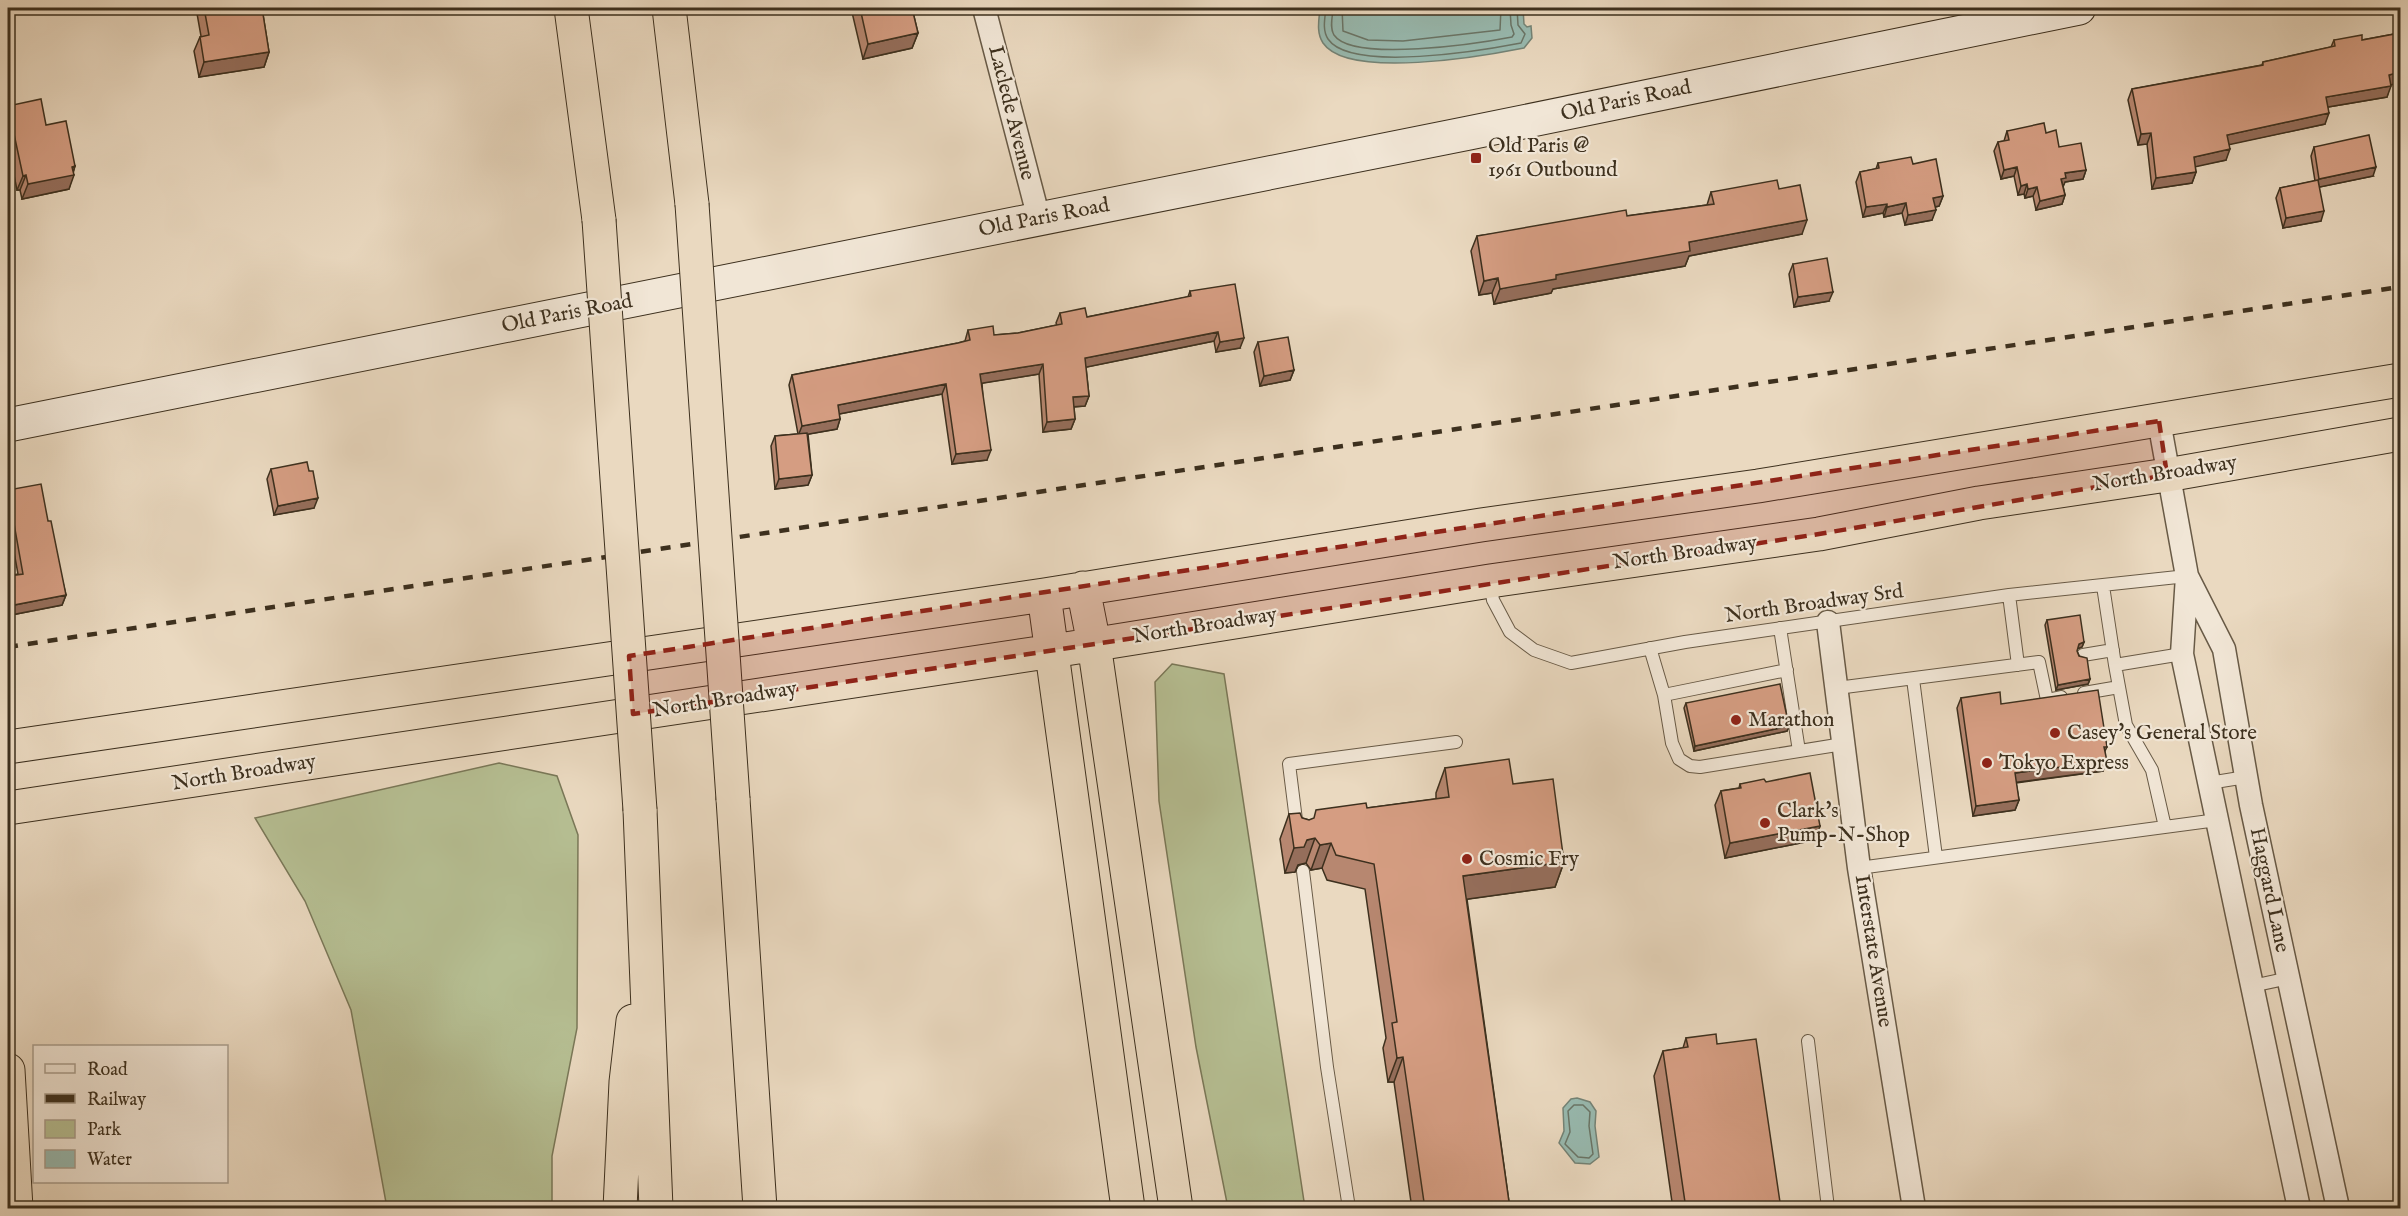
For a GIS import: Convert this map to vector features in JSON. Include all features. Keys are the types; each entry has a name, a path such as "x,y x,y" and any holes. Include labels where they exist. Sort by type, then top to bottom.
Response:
{"highway":[{"path":"571,8 599,220 640,810 656,1209"},
{"path":"669,8 692,204 760,1209"},
{"path":"8,747 1044,595 1481,525 1758,486 2400,380"},
{"name":"North Broadway","path":"8,808 1053,651 1490,581 1819,534 1979,503 2167,475 2400,434"},
{"path":"1083,588 1094,644 1176,1209"},
{"path":"1044,595 1128,1209"},
{"path":"620,1209 626,1082 645,918"},
{"path":"8,1070 16,1209"}],"street":[{"name":"Laclede Avenue","path":"984,8 1039,219"},
{"name":"Old Paris Road","path":"8,425 2079,8"},
{"name":"Haggard Lane","path":"2159,421 2187,576 2182,654 2299,1209"},
{"name":"Haggard Lane","path":"2187,576 2224,649 2246,777 2338,1209"},
{"name":"Interstate Avenue","path":"1828,622 1859,868 1914,1209"}],"lane":[{"name":"North Broadway Srd","path":"1490,581 1493,600 1510,632 1534,650 1552,659 1571,663 1650,648 2009,595 2187,576"},
{"path":"2103,585 2126,725 2152,770 2165,827"},
{"path":"2009,595 2018,665"},
{"path":"1780,628 1799,752"},
{"path":"1650,648 1664,695 1672,743 1678,759 1690,766 1700,767 1844,744"},
{"path":"2084,655 2113,650"},
{"path":"2115,664 2182,654"},
{"path":"1837,688 2045,661 2047,699 2119,687"},
{"path":"1664,695 1787,669"},
{"path":"1913,679 1936,857"},
{"path":"1299,837 1289,764 1456,741"},
{"path":"2209,783 2246,777"},
{"path":"1859,868 2217,820"},
{"path":"1303,871 1327,1067 1349,1209"},
{"path":"2252,986 2289,978"},
{"path":"1808,1041 1828,1209"}],"highlighted area":[{"path":"2159,421 2167,475 1819,534 633,714 629,656"}],"green space":[{"path":"1172,664 1224,674 1305,1208 1228,1208 1196,1047 1159,801 1155,682"},
{"path":"499,763 557,776 578,835 577,1028 552,1156 552,1208 387,1208 351,1010 305,901 255,818"}],"water":[{"path":"1320,8 1523,8 1524,24 1527,27 1531,26 1532,38 1524,48 1449,60 1387,63 1359,61 1337,54 1323,43 1319,30"},
{"path":"1577,1098 1590,1102 1596,1111 1595,1126 1599,1157 1590,1164 1575,1163 1559,1143 1564,1131 1563,1108 1571,1099"}],"building":[{"path":"204,8 262,8 269,52 204,62 200,37 209,35"},
{"path":"860,8 912,8 918,33 868,44"},
{"path":"2400,33 2400,72 2389,75 2391,86 2326,97 2329,113 2227,135 2230,149 2194,157 2196,172 2156,178 2151,133 2141,134 2132,89 2263,65 2263,62 2335,46 2334,40 2362,35 2362,40"},
{"path":"41,99 46,125 66,121 75,166 72,167 74,175 28,184 26,175 23,176 8,106"},
{"path":"2044,123 2046,133 2056,130 2059,147 2081,143 2086,170 2065,173 2066,178 2061,179 2065,195 2040,201 2037,187 2028,189 2027,184 2021,186 2017,167 2004,170 1998,142 2009,140 2007,131"},
{"path":"2369,135 2376,167 2319,179 2314,147"},
{"path":"1911,157 1913,164 1936,159 1943,196 1933,198 1936,210 1908,215 1906,203 1887,207 1887,204 1866,207 1860,172 1879,168 1878,163"},
{"path":"1777,180 1779,189 1800,185 1807,220 1689,242 1690,251 1556,275 1556,279 1500,289 1498,278 1484,281 1477,236 1626,210 1627,216 1714,204 1711,192"},
{"path":"2318,180 2324,211 2286,218 2280,188"},
{"path":"1827,258 1833,292 1798,297 1793,264"},
{"path":"1235,284 1244,338 1220,342 1218,332 1085,358 1089,396 1073,397 1075,419 1047,422 1043,364 980,374 991,450 956,454 946,384 838,405 840,419 802,426 792,375 970,340 968,330 993,326 994,335 1018,333 1062,324 1060,313 1085,308 1087,317 1191,296 1190,291"},
{"path":"1288,337 1294,370 1264,376 1258,342"},
{"path":"807,433 812,475 779,479 775,436"},
{"path":"307,462 309,471 313,471 318,498 278,506 271,469"},
{"path":"41,484 66,595 14,605 9,576 23,574 8,490"},
{"name":"Casey's General Store","path":"2080,615 2084,642 2079,644 2077,651 2079,656 2087,658 2090,679 2058,685 2047,620"},
{"name":"Marathon","path":"1780,684 1789,726 1695,746 1686,703"},
{"path":"2098,690 2107,761 2015,773 2019,800 1976,806 1961,698 2000,692 2001,704"},
{"path":"1509,759 1513,784 1553,779 1564,862 1463,876 1510,1209 1425,1209 1403,1057 1397,1058 1392,1023 1397,1022 1374,864 1336,855 1331,843 1320,845 1315,838 1307,840 1304,847 1294,848 1289,814 1300,813 1302,818 1309,820 1314,818 1316,810 1366,803 1367,808 1449,797 1445,768"},
{"name":"Clark's Pump-N-Shop","path":"1810,773 1820,826 1730,843 1721,791 1741,788 1740,784 1764,779 1766,782"},
{"path":"1716,1034 1717,1044 1756,1039 1781,1209 1686,1209 1663,1051 1688,1047 1686,1038"}],"railway":[{"path":"8,647 2400,287"}],"place":[{"name":"Old Paris @ 1961 Outbound","path":"1476,158"},
{"name":"Marathon","path":"1736,720"},
{"name":"Casey's General Store","path":"2055,733"},
{"name":"Tokyo Express","path":"1987,763"},
{"name":"Clark's Pump-N-Shop","path":"1765,823"},
{"name":"Cosmic Fry","path":"1467,859"}]}
